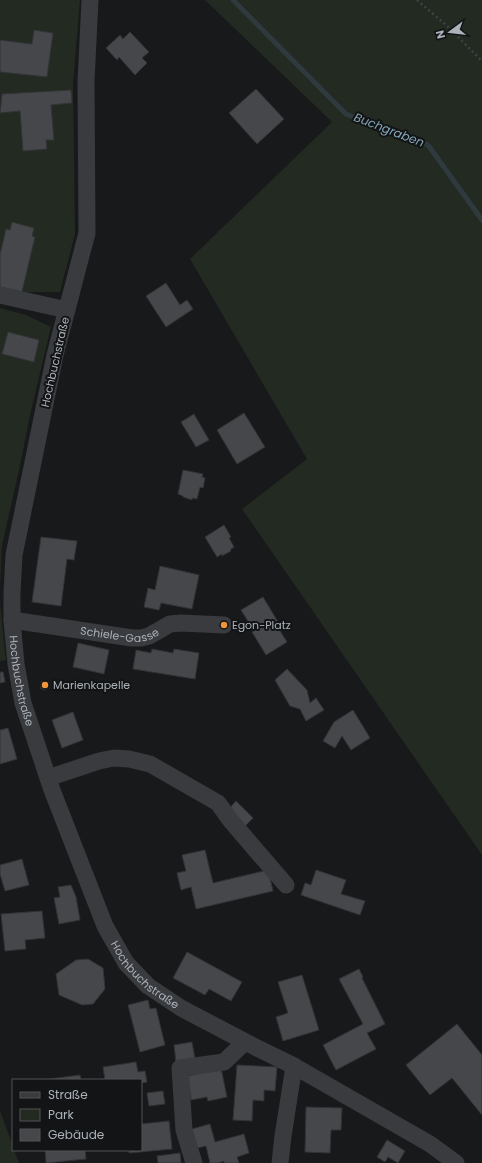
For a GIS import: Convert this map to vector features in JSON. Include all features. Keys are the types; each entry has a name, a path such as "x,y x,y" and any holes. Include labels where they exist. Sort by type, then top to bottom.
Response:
{"street":[{"name":"Hochbuchstraße","path":"90,0 86,81 87,233 55,355 14,554 12,620 16,664 23,703 48,778 104,926 126,963 148,986 181,1008 294,1066 430,1144 456,1163"},
{"path":"0,295 67,310"},
{"name":"Schiele-Gasse","path":"12,620 132,638 149,636 170,624 181,623 224,625"},
{"path":"48,778 99,761 114,758 129,759 150,764 218,803 231,821 286,885"},
{"path":"194,1163 184,1130 180,1068 224,1062 245,1042"},
{"path":"280,1163 294,1066"}],"path":[{"path":"417,0 446,25 482,61"}],"green space":[{"path":"0,0 80,0 73,85 75,234 60,292 22,292 0,287"},
{"path":"205,0 482,0 482,855 242,509 307,459 190,259 332,122"},
{"path":"0,308 26,315 51,327 2,545 0,586"},
{"path":"0,603 6,660 0,661"},
{"path":"0,1111 12,1143 12,1151 14,1151 19,1163 0,1163"}],"building":[{"path":"34,30 53,33 47,77 0,72 0,40 32,44"},
{"path":"130,32 149,52 142,58 147,63 135,75 119,57 117,60 106,48 120,35 123,39"},
{"path":"256,89 284,119 257,144 229,113"},
{"path":"71,90 72,103 51,105 54,140 46,140 47,149 23,151 20,111 0,113 2,94"},
{"path":"12,222 34,228 32,236 35,237 22,292 0,287 0,254 6,229 10,230"},
{"path":"166,283 180,305 187,300 193,309 166,327 146,296"},
{"path":"8,332 39,340 34,362 2,354"},
{"path":"244,413 265,447 237,464 217,430"},
{"path":"194,414 209,440 196,447 181,422"},
{"path":"183,470 203,474 202,477 205,478 203,488 200,487 197,499 192,498 192,500 178,494"},
{"path":"224,525 231,537 229,538 234,547 230,550 231,551 217,557 205,537"},
{"path":"41,537 77,541 74,560 67,559 61,606 32,602"},
{"path":"160,566 199,575 192,609 161,603 159,610 144,607 148,588 155,590"},
{"path":"263,597 278,622 275,623 287,642 266,655 241,610"},
{"path":"78,643 109,650 104,674 73,667"},
{"path":"152,649 173,653 174,649 199,653 195,679 133,669 136,650 151,653"},
{"path":"287,669 307,690 310,703 316,698 324,710 306,721 300,709 290,706 275,680"},
{"path":"0,672 3,672 5,682 0,683"},
{"name":"Marienkapelle","path":"42,681 48,685 47,689 44,690 40,688"},
{"path":"353,710 370,738 351,750 342,736 335,748 323,741 334,722"},
{"path":"73,712 83,740 62,748 52,720"},
{"path":"8,728 17,759 0,764 0,730"},
{"path":"236,801 253,818 245,826 228,810"},
{"path":"205,850 213,883 268,870 273,891 196,909 191,887 181,890 177,873 186,871 182,855"},
{"path":"22,859 29,885 5,891 0,874 0,865"},
{"path":"316,870 346,880 341,894 365,901 360,915 301,895 305,883 311,885"},
{"path":"71,885 76,897 80,920 59,924 54,898 60,897 58,887"},
{"path":"42,911 45,938 25,940 26,949 5,951 1,914"},
{"path":"187,952 242,982 231,1001 209,989 205,995 173,978"},
{"path":"88,959 103,968 105,989 93,1004 82,1005 59,995 56,974 76,960"},
{"path":"359,969 385,1024 367,1033 376,1049 336,1070 323,1045 363,1024 339,979"},
{"path":"302,975 319,1030 283,1041 276,1017 288,1013 278,982"},
{"path":"148,1000 150,1009 156,1008 165,1045 140,1052 128,1005"},
{"path":"457,1024 482,1055 482,1115 452,1078 430,1095 406,1065"},
{"path":"192,1042 195,1059 176,1062 174,1045"},
{"path":"136,1062 138,1072 145,1071 147,1082 142,1083 142,1079 105,1079 103,1067"},
{"path":"237,1065 277,1067 275,1091 264,1090 264,1101 253,1100 252,1121 233,1120"},
{"path":"221,1068 227,1097 208,1101 207,1097 191,1100 188,1076"},
{"path":"80,1075 81,1079 50,1079"},
{"path":"163,1091 165,1104 149,1106 147,1093"},
{"path":"306,1107 342,1108 341,1130 331,1130 330,1153 305,1152"},
{"path":"169,1121 172,1149 129,1153 129,1151 142,1151 142,1124"},
{"path":"210,1124 215,1142 244,1134 249,1153 237,1157 239,1163 224,1163 224,1161 210,1163 206,1146 197,1148 192,1129"},
{"path":"387,1140 405,1151 398,1163 388,1157 385,1162 377,1157"},
{"path":"45,1151 85,1151 86,1159 46,1163"},
{"path":"180,1153 181,1163 158,1163 157,1156"}],"waterway":[{"name":"Buchgraben","path":"233,0 346,114 428,145 482,220"}],"place":[{"name":"Egon-Platz","path":"224,625"},
{"name":"Marienkapelle","path":"45,685"}]}
